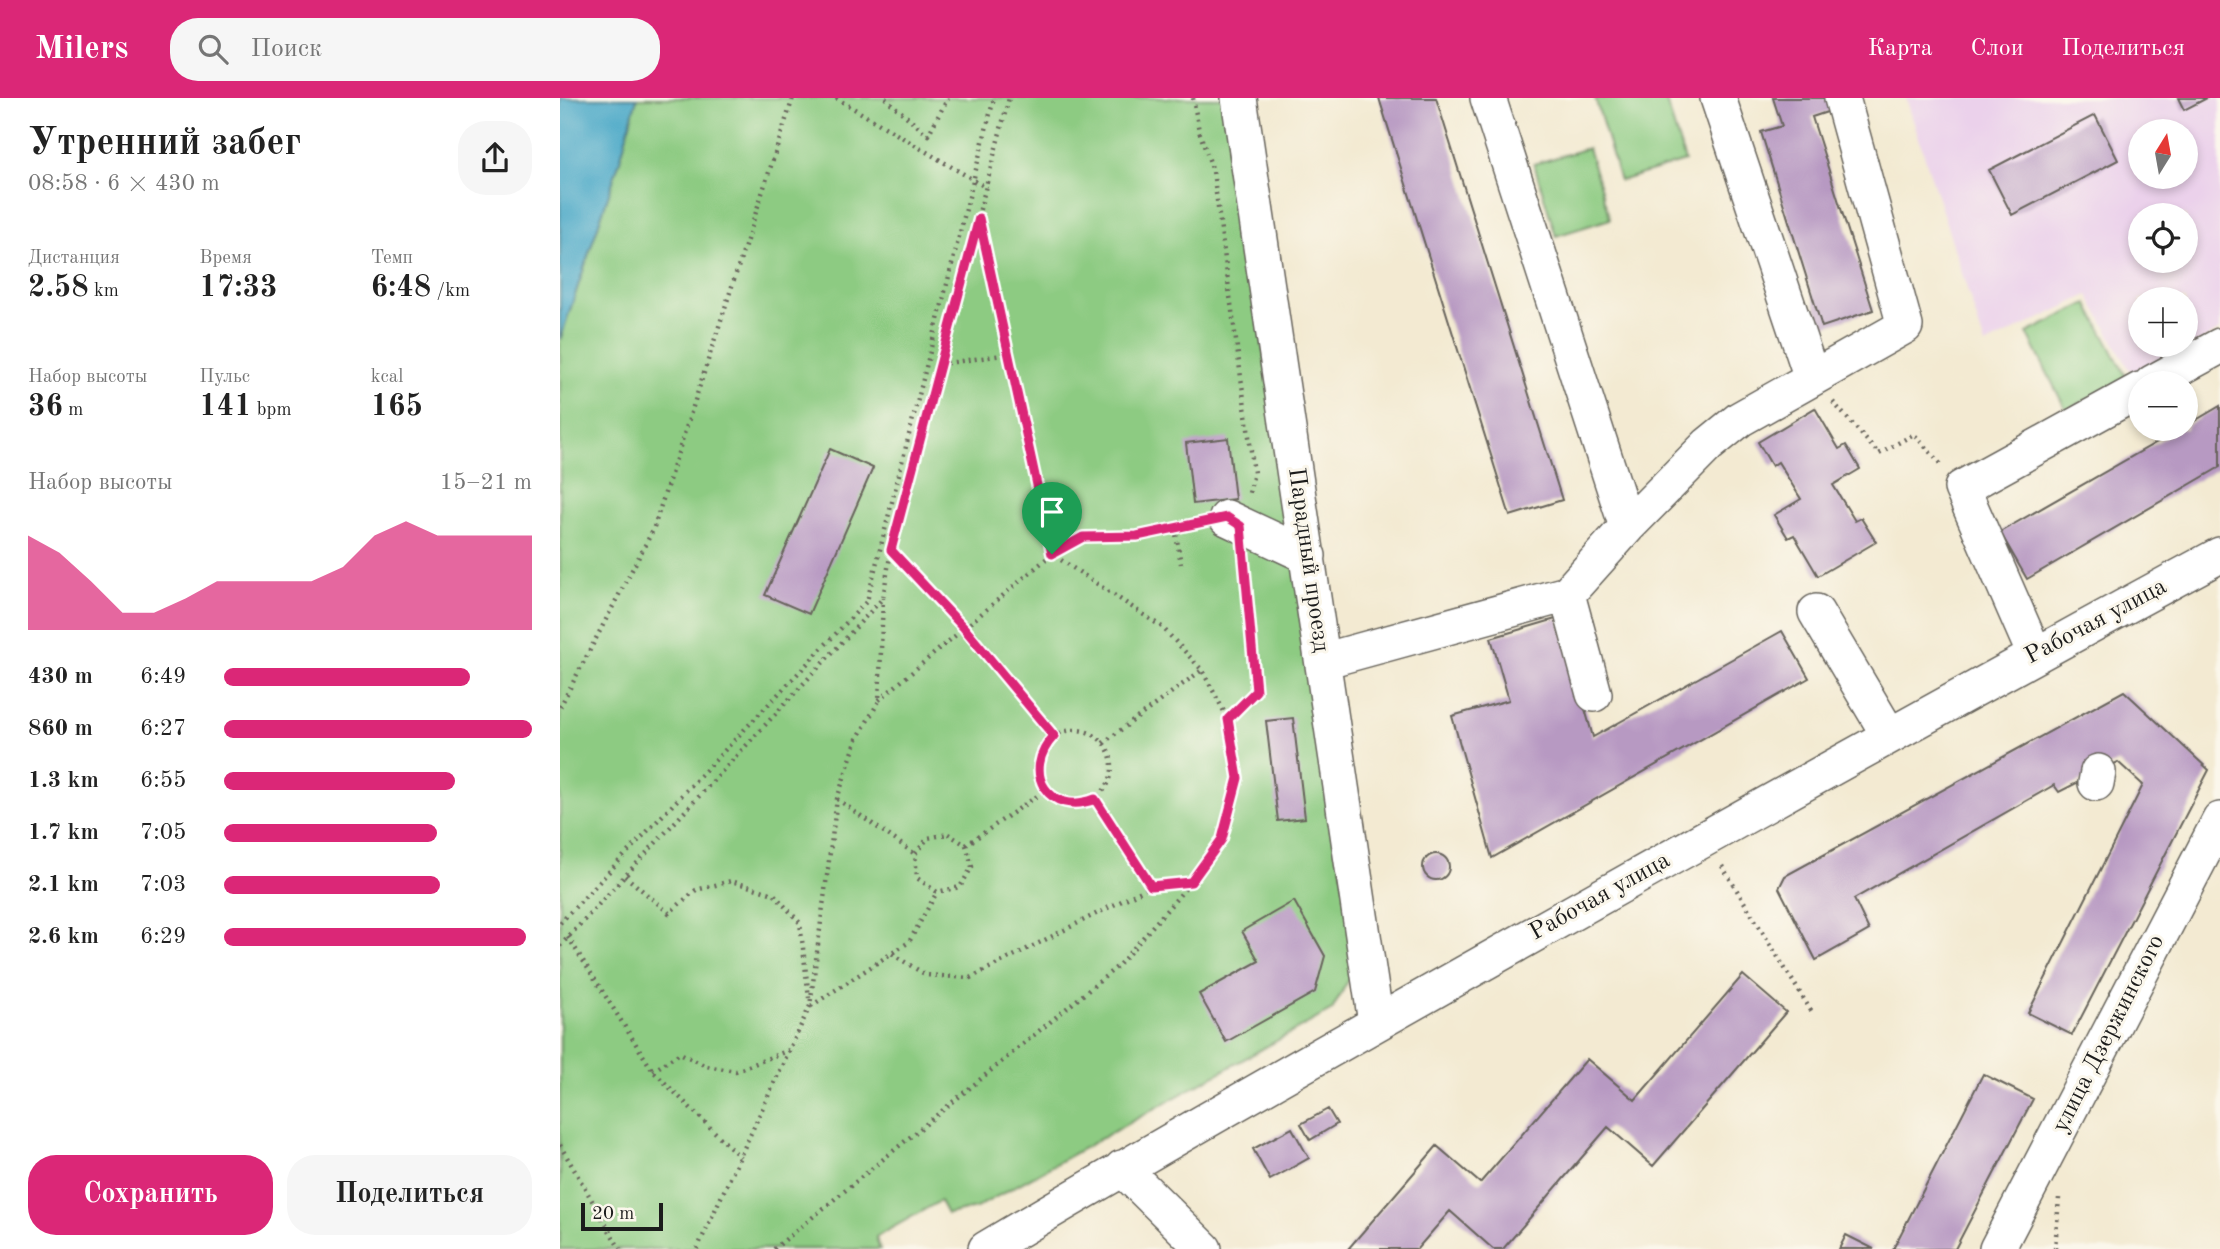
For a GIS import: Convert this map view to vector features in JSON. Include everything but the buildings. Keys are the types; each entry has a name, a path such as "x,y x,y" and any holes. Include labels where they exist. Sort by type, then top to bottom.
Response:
{"street":[{"name":"Парадный проезд","path":"1239,98 1376,1023"},
{"path":"1488,98 1627,527"},
{"path":"1718,98 1812,378"},
{"path":"1323,661 1567,594 1627,527 1709,445 1740,419 1905,326 1842,98"},
{"path":"2173,371 2220,345"},
{"path":"2035,655 1962,488 2128,397"},
{"path":"1234,522 1308,556"},
{"name":"Рабочая улица","path":"986,1249 1376,1023 1889,735 2220,555"},
{"path":"1567,594 1594,694"},
{"path":"1816,612 1889,735"},
{"name":"улица Дзержинского","path":"1997,1249 2220,820"},
{"path":"1122,1168 1204,1249"}],"path":[{"path":"560,707 653,530 793,98"},
{"path":"836,98 986,188"},
{"path":"885,98 928,135 948,98"},
{"path":"560,923 867,601 994,98"},
{"path":"879,701 883,598 891,550 1009,98"},
{"path":"1193,98 1199,131 1213,171 1254,473 1234,522 1256,691 1228,719"},
{"path":"774,1249 1118,966 1191,882 1222,839 1238,778 1228,719 1202,670 1162,626 1052,554 979,218"},
{"path":"940,364 1009,354"},
{"path":"1812,378 1879,454 1914,434 1962,488"},
{"path":"697,1249 810,1006 837,799 857,739 879,701 1052,554 1083,537 1137,536 1175,528 1234,522"},
{"path":"1175,528 1181,564"},
{"path":"891,550 964,628 1054,736"},
{"path":"560,946 883,598"},
{"path":"1102,743 1202,670"},
{"path":"1079,730 1092,734 1102,743 1111,756 1112,772 1106,787 1095,799 1082,804 1069,804 1056,799 1046,790 1039,777 1038,761 1043,747 1054,736 1079,730"},
{"path":"966,845 1046,790"},
{"path":"837,799 915,854"},
{"path":"1095,799 1151,886"},
{"path":"948,834 966,845 972,867 960,887 937,892 917,878 915,854 928,838 948,834"},
{"path":"1722,866 1813,1014"},
{"path":"625,876 669,913 696,890 731,881 774,894 800,923 810,1006"},
{"path":"892,954 926,975 970,978 1151,886 1191,882"},
{"path":"810,1006 909,942 937,892"},
{"path":"568,937 653,1071 740,1157"},
{"path":"653,1071 680,1053 706,1066 736,1071 790,1050"},
{"path":"560,1145 620,1249"}],"shaded area":[{"path":"1906,98 2220,98 2220,330 2198,342 2198,287 2128,287 2128,357 2172,357 2147,371 2130,371 2088,295 1985,345"}],"green space":[{"path":"637,98 1226,98 1356,966 1332,1010 976,1208 947,1214 940,1201 876,1237 880,1249 560,1249 560,340 620,160"},
{"path":"1595,98 1665,98 1685,161 1620,181"},
{"path":"1588,148 1610,219 1556,236 1534,164"},
{"path":"2087,303 2128,380 2066,410 2027,333"}],"water":[{"path":"560,98 637,98 620,160 560,340"}],"route":[{"path":"979,218 1052,554 1083,537 1137,536 1227,517 1241,526 1256,691 1228,719 1238,778 1222,839 1191,882 1151,886 1095,799 1082,804 1069,804 1056,799 1046,790 1039,777 1038,761 1043,747 1054,736 964,628 891,550 979,218"}]}
